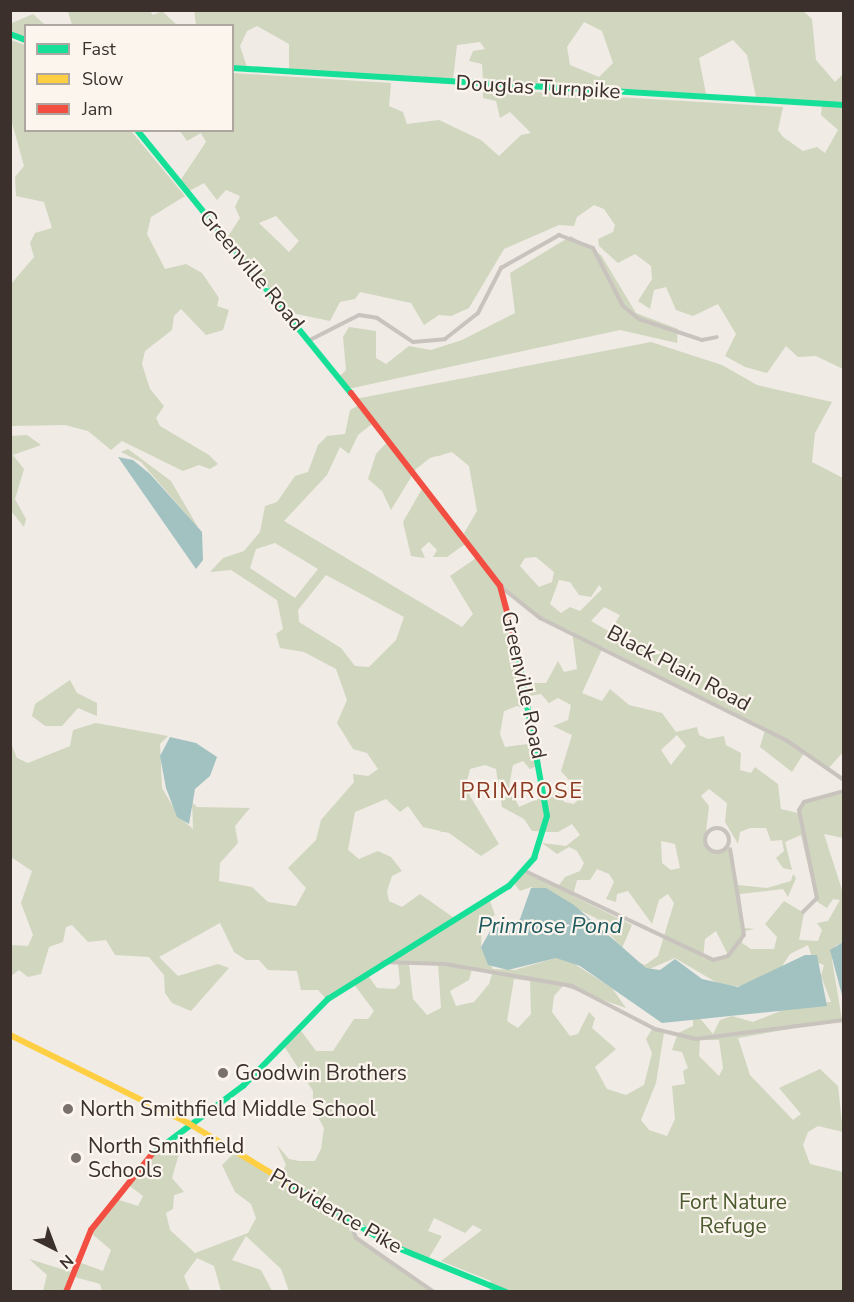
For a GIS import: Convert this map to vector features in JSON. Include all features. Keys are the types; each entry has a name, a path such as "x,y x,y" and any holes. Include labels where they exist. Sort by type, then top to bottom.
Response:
{"main road":[{"name":"Douglas Turnpike","path":"234,68 843,105"},
{"name":"Greenville Road","path":"66,1292 82,1245 104,1213 154,1151 188,1123 243,1086 328,999 382,962 496,896 525,871 541,842 548,801 500,586 310,339 139,132"},
{"name":"Providence Pike","path":"10,1035 188,1123 350,1222 403,1250 506,1292"}],"street":[{"path":"310,339 360,315 377,318 413,342 445,339 478,313 501,268 559,235 593,248 623,306 639,319 702,340 717,337"},
{"name":"Black Plain Road","path":"500,586 540,618 778,736 843,780"},
{"path":"803,912 817,898 799,810 804,802 843,791"},
{"path":"525,871 713,960 728,956 744,935 730,849 725,831 717,828 708,833 711,850 730,849"},
{"path":"382,962 445,963 572,986 655,1029 696,1040 843,1020"},
{"path":"350,1222 356,1238 434,1292"}],"green space":[{"path":"194,10 803,11 812,19 816,60 835,82 843,74 843,103 756,97 747,55 733,40 699,58 706,94 483,81 482,64 469,61 473,51 485,49 480,42 457,45 453,79 289,70 289,44 257,26 247,31 240,46 247,67 234,66 234,24 196,24","holes":["584,22 602,31 613,63 599,77 570,65 567,47"]},
{"path":"68,11 150,11 153,15 162,11 176,24 72,24"},
{"path":"33,14 44,24 24,24 24,37 11,33 12,23"},
{"path":"11,40 24,45 24,132 132,132 185,196 151,217 147,234 165,269 186,264 202,273 219,298 217,306 229,310 223,330 206,335 181,309 174,316 172,330 145,351 142,364 150,389 164,406 156,418 160,426 209,455 218,464 210,469 199,465 183,471 122,441 111,450 88,431 65,425 11,426 11,284 34,257 30,243 35,233 52,228 44,202 16,196 15,177 24,166 11,119"},
{"path":"234,73 391,83 389,106 403,112 407,124 439,120 481,140 499,156 521,135 531,133 510,112 500,118 496,101 483,98 483,89 783,107 778,130 783,137 803,151 817,147 825,153 838,130 821,115 822,104 843,105 843,369 816,356 798,357 786,346 767,373 745,367 725,356 736,334 718,304 693,316 676,310 666,287 654,290 650,309 638,301 652,279 651,266 635,254 618,263 599,246 598,239 613,232 615,225 604,209 594,205 577,217 574,226 559,225 504,249 469,308 451,316 439,315 424,325 411,303 360,292 355,299 340,302 330,321 287,312 227,238 240,218 235,207 240,196 226,190 217,200 204,183 189,191 180,181 206,142 201,133 187,141 181,132 234,132","holes":["276,216 299,241 289,252 259,223"]},
{"path":"571,236 601,255 636,313 678,329 677,343 620,330 348,389 339,377 346,370 343,337 349,327 376,331 376,358 386,364 409,346 431,350 462,340 515,313 510,273"},
{"name":"Fort Nature Refuge","path":"651,342 722,365 757,385 832,402 815,433 812,462 843,478 843,752 828,769 804,753 792,772 760,747 765,730 603,647 582,693 602,701 610,689 629,705 662,713 676,732 697,727 699,735 708,739 724,736 726,745 741,753 740,770 751,773 755,767 778,784 781,809 798,813 804,804 843,791 843,838 824,834 843,893 843,942 835,946 832,960 842,1020 738,1038 750,1075 793,1120 801,1114 779,1088 820,1069 838,1086 843,1132 818,1126 808,1132 803,1145 810,1164 843,1172 843,1291 489,1291 491,1281 441,1261 482,1230 473,1225 465,1233 434,1218 428,1231 442,1236 427,1261 352,1224 349,1230 433,1291 289,1291 281,1269 246,1236 232,1260 261,1270 272,1291 221,1291 214,1266 197,1258 184,1276 190,1291 102,1291 100,1284 71,1276 66,1291 43,1291 47,1275 29,1259 71,1272 76,1261 103,1271 111,1250 91,1233 116,1199 138,1206 143,1196 127,1184 164,1143 179,1154 172,1178 184,1192 174,1195 173,1209 166,1213 170,1230 195,1253 248,1233 256,1218 251,1204 235,1192 222,1165 235,1152 279,1178 286,1165 277,1145 289,1159 299,1161 315,1161 321,1149 324,1128 313,1108 313,1091 284,1046 299,1028 316,1051 333,1051 354,1019 368,1019 374,1011 353,983 327,1000 318,990 301,990 297,971 268,970 259,960 246,960 234,952 220,923 159,957 178,976 218,964 229,968 191,1011 172,1003 165,993 164,975 149,957 115,955 106,940 88,942 72,925 66,927 63,942 49,947 41,974 28,977 19,970 11,976 11,945 28,946 33,935 21,903 32,871 11,857 10,741 17,758 28,763 70,746 73,730 96,723 168,736 160,744 162,788 179,817 193,829 192,802 197,807 250,808 235,826 238,843 220,863 219,881 252,887 268,902 296,906 306,888 288,868 316,840 321,820 354,782 353,774 368,776 378,769 367,753 353,749 337,723 347,700 336,669 304,652 280,648 276,634 283,629 277,600 231,570 210,572 223,558 244,551 260,532 265,506 277,502 295,476 308,472 318,445 327,436 345,434 350,410 359,405 355,399","holes":["373,423 387,442 376,454 368,479 382,491 391,510 416,469 430,458 452,452 469,466 477,511 463,535 423,487 403,522 411,556 425,558 421,549 429,542 437,550 433,557 447,557 468,542 479,556 450,576 473,614 462,627 284,521 327,475 340,447 349,454 358,435","275,543 318,569 295,598 250,568 256,549","536,557 554,572 552,582 539,587 520,566 525,558","326,575 404,617 396,640 369,667 355,666 341,648 299,622 298,610","559,580 570,582 579,595 591,597 599,585 602,589 580,611 570,607 561,613 550,604","503,589 552,625 572,631 577,669 564,672 558,661 546,683 525,683","604,607 620,615 610,632 591,621","541,694 549,703 558,698 571,705 568,720 553,726 572,735 561,771 582,795 574,804 564,802 558,790 519,807 509,786 513,765 523,761 530,769 541,764 536,743 505,747 500,734 504,711 517,706 529,710 528,696","677,735 686,746 671,765 661,750","485,765 496,769 502,807 524,819 532,831 558,832 572,824 580,835 566,846 542,843 557,854 569,847 577,851 584,863 580,871 565,877 557,888 525,871 514,883 520,891 531,887 596,918 622,948 632,925 573,896 577,880 590,880 597,869 609,874 614,882 606,899 616,902 617,894 628,891 652,924 659,900 668,894 674,903 658,956 645,965 629,958 647,970 675,958 719,984 744,987 778,972 790,954 808,945 813,961 824,965 821,976 831,1002 798,1004 753,1022 732,1016 720,1020 713,1034 699,1017 693,1019 693,1026 678,1033 672,1050 682,1052 688,1068 683,1071 685,1084 672,1086 675,1119 667,1136 649,1130 641,1120 656,1083 664,1033 652,1029 646,1039 652,1053 644,1085 626,1095 607,1089 595,1067 616,1049 592,1028 595,1018 589,1012 578,1034 570,1036 552,1012 554,996 563,986 626,1008 612,988 562,956 515,970 493,969 481,947 482,924 495,915 490,901 457,920 420,894 402,907 389,901 387,891 392,876 402,871 391,857 378,851 359,859 348,850 355,812 386,799 400,812 408,806 423,827 449,833 481,856 499,844 470,796 467,781 470,769","709,789 727,803 725,822 738,844 740,832 750,828 766,828 771,841 782,840 784,851 776,858 783,868 792,870 785,842 801,835 816,901 827,908 833,899 840,900 828,921 817,923 822,930 818,941 799,940 804,913 784,901 765,924 777,937 774,949 751,949 742,943 745,931 755,929 744,928 740,894 783,889 788,897 796,878 793,874 791,881 767,888 738,885 730,849 713,851 705,841 709,806 701,796","661,841 675,844 680,868 671,870 662,863","716,931 728,955 713,960 703,958 705,939","385,962 398,964 400,984 395,989 377,988 367,974","438,963 441,1008 427,1015 413,999 409,964","472,969 492,974 489,984 474,1002 456,1006 450,991 469,980","514,979 530,981 531,1014 518,1028 507,1021","700,1040 719,1040 723,1068 719,1076 699,1056"]},
{"path":"27,435 41,445 13,455 24,469 15,499 26,519 24,527 11,511 10,436"},
{"path":"128,449 171,481 199,529 141,462 121,452"},
{"path":"70,680 77,693 97,703 97,716 78,708 62,726 45,726 32,716 35,704"}],"water":[{"path":"118,457 133,460 150,474 202,532 203,560 196,569"},
{"path":"170,737 196,743 217,757 210,776 195,789 189,824 177,817 166,788 160,756"},
{"name":"Primrose Pond","path":"531,888 546,888 574,905 646,968 660,970 675,959 702,979 738,987 805,955 817,955 827,1006 662,1023 580,966 556,958 508,970 488,965 481,947 493,926 510,929 520,919"},
{"path":"843,942 844,999 830,950"}],"traffic: fast":[{"path":"10,34 24,39"},
{"path":"234,68 844,105"},
{"path":"139,132 351,393"},
{"path":"152,1154 243,1086 328,999 509,886 534,858 547,816 517,649"},
{"path":"288,1183 393,1246 506,1292"}],"traffic: slow":[{"path":"10,1035 188,1123 288,1183"}],"traffic: jam":[{"path":"351,393 500,586 517,649"},
{"path":"66,1292 91,1230 152,1154"}],"place":[{"name":"Goodwin Brothers","path":"223,1073"},
{"name":"North Smithfield Middle School","path":"68,1109"},
{"name":"North Smithfield Schools","path":"76,1158"}],"district":[{"name":"PRIMROSE","path":"522,792"}]}
